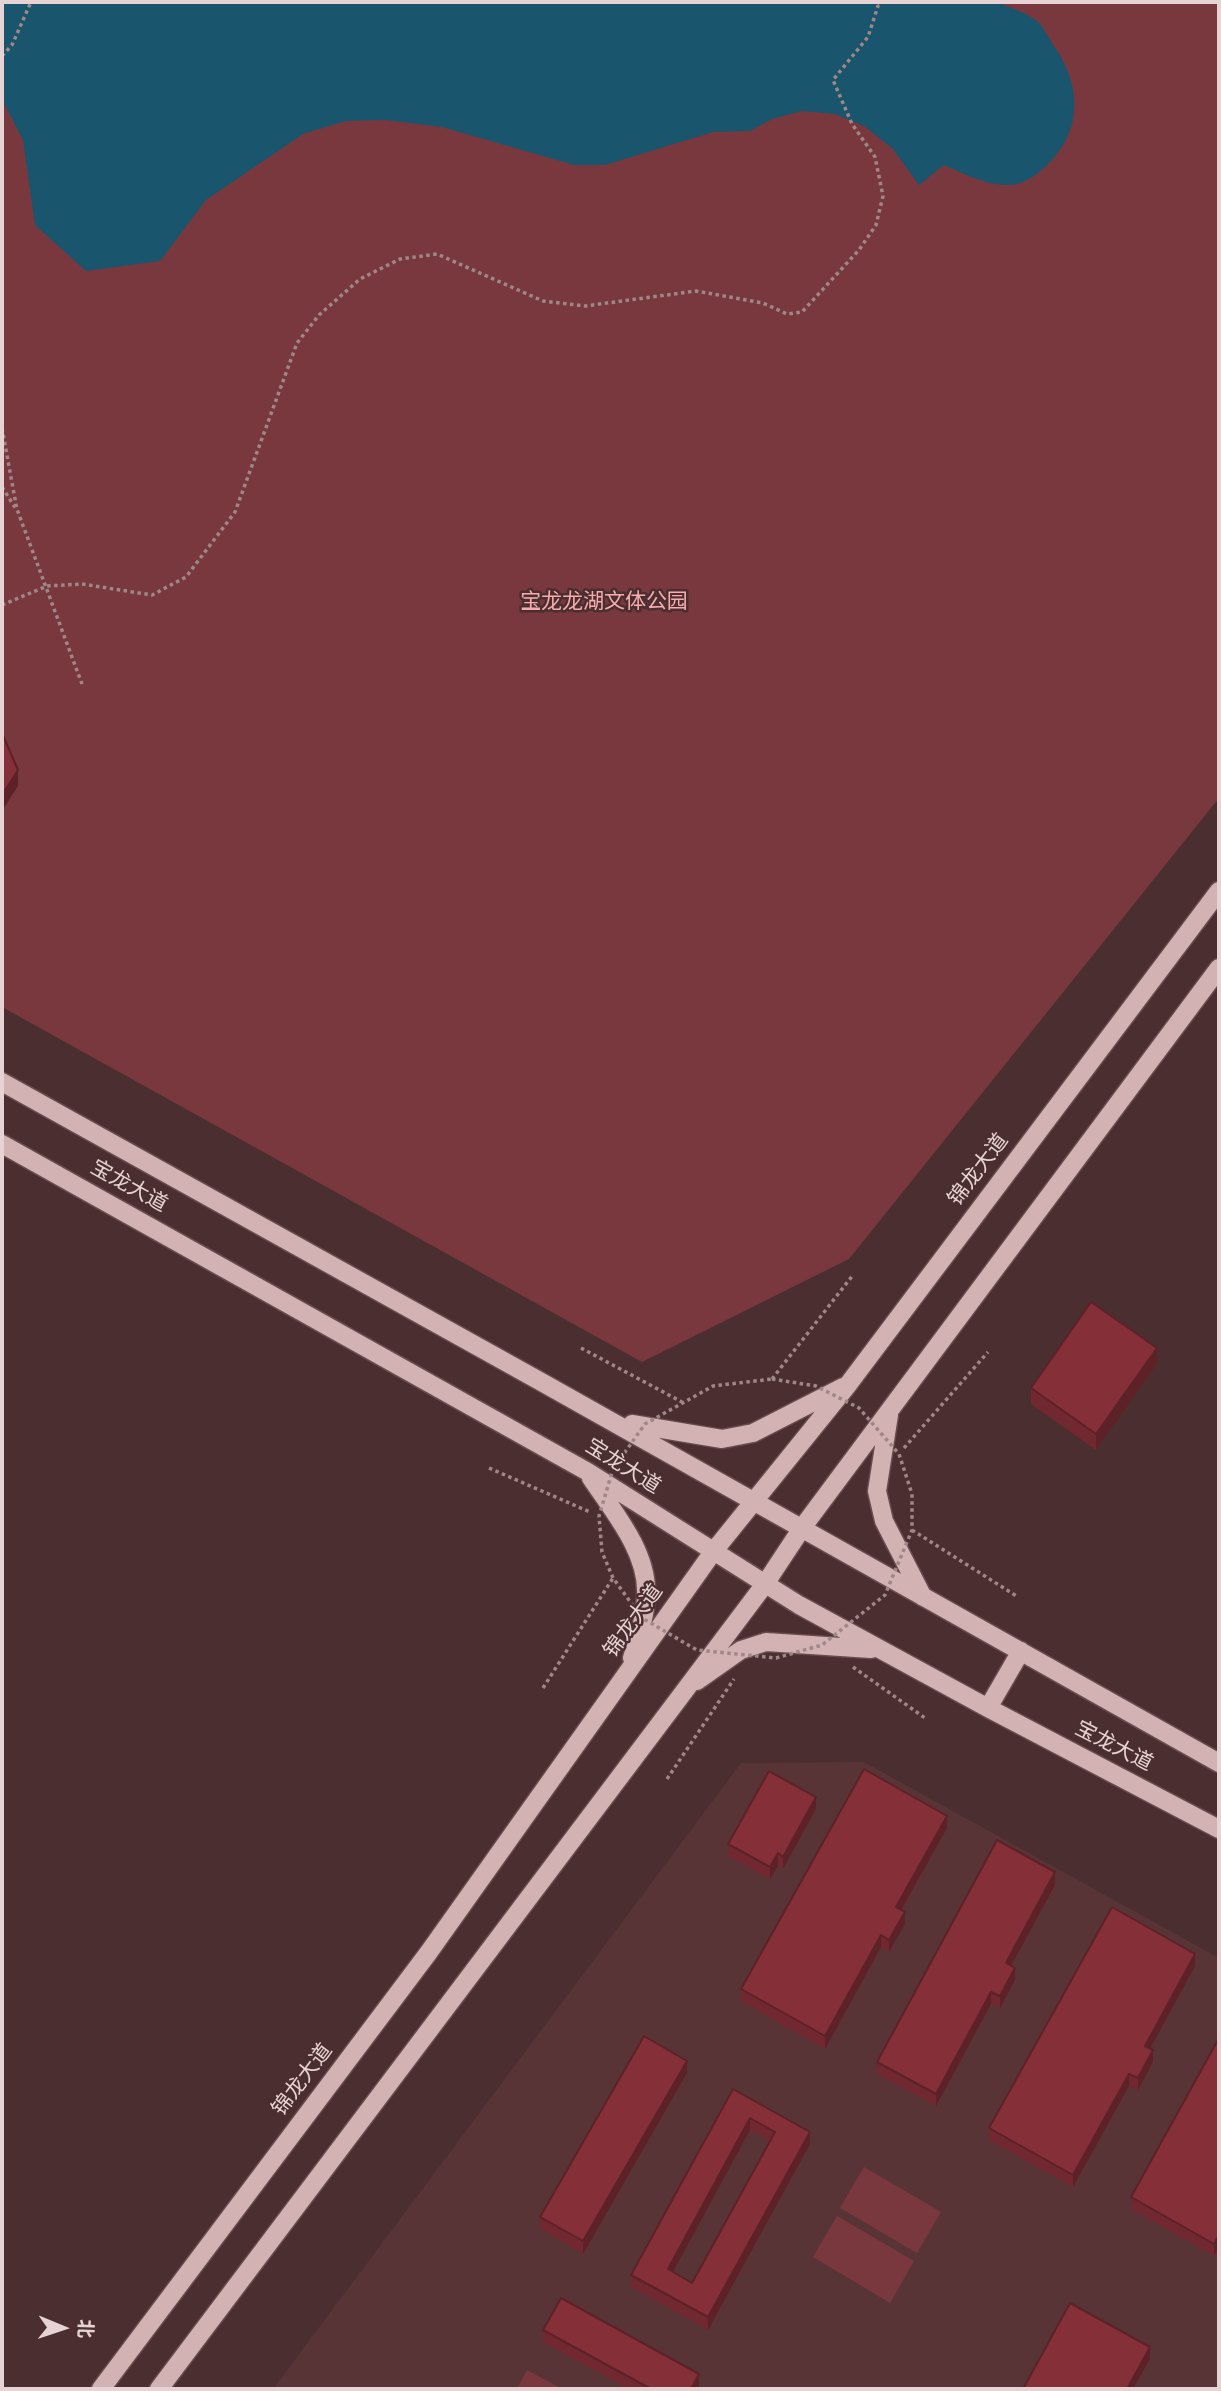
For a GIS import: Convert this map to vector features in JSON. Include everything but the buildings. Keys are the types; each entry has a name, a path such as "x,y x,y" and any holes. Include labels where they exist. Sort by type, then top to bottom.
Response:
{"main road":[{"name":"锦龙大道","path":"101,2389 429,1952 713,1552 847,1386 1219,891"},
{"path":"159,2389 680,1693 765,1584 802,1528 1219,968"},
{"name":"宝龙大道","path":"2,1082 614,1420 1219,1763"},
{"name":"宝龙大道","path":"2,1144 587,1472 765,1584 883,1651 1219,1829"},
{"path":"614,1420 722,1439 752,1433 847,1386"},
{"path":"890,1409 877,1491 884,1521 923,1597"},
{"path":"587,1472 627,1532 642,1566 647,1592 643,1622 628,1671"},
{"path":"680,1693 741,1650 766,1642 841,1645 883,1651"},
{"path":"988,1709 1021,1651"}],"path":[{"path":"2,56 12,46 31,2"},
{"path":"2,605 47,586 82,584 152,594 186,577 235,512 297,343 319,315 360,279 400,259 437,254 543,301 585,306 696,291 763,303 787,314 802,312 859,250 876,225 883,196 875,157 852,124 833,80 868,37 878,6 876,2"},
{"path":"2,428 18,512 82,684"},
{"path":"2,487 18,512"},
{"path":"772,1379 853,1275"},
{"path":"582,1348 682,1402"},
{"path":"899,1454 988,1352"},
{"path":"772,1379 816,1386 859,1408 899,1454 912,1494 912,1530 885,1595 822,1645 776,1658 696,1650 642,1618 613,1578 602,1552 600,1516 612,1469 645,1424 682,1402 713,1386 772,1379"},
{"path":"489,1468 600,1516"},
{"path":"912,1530 1018,1598"},
{"path":"543,1688 613,1578"},
{"path":"822,1645 833,1652"},
{"path":"843,1660 925,1718"},
{"path":"667,1779 741,1668"}],"shaded area":[{"path":"864,1762 1219,1958 1219,2389 273,2389 741,1763"}],"green space":[{"name":"宝龙龙湖文体公园","path":"2,2 1219,2 1219,798 849,1259 642,1362 2,1007"},
{"path":"864,2167 941,2212 917,2253 840,2208"},
{"path":"837,2216 914,2261 890,2303 813,2257"},
{"path":"527,2370 562,2389 517,2389"}],"water":[{"path":"2,2 998,2 1033,18 1043,29 1068,72 1073,87 1073,117 1062,147 1051,161 1028,180 1010,185 968,176 944,165 919,185 892,148 864,126 835,114 802,111 772,119 750,131 713,132 605,165 574,165 442,127 386,120 346,121 303,134 206,200 160,261 86,271 35,225 23,140 2,100"}]}
